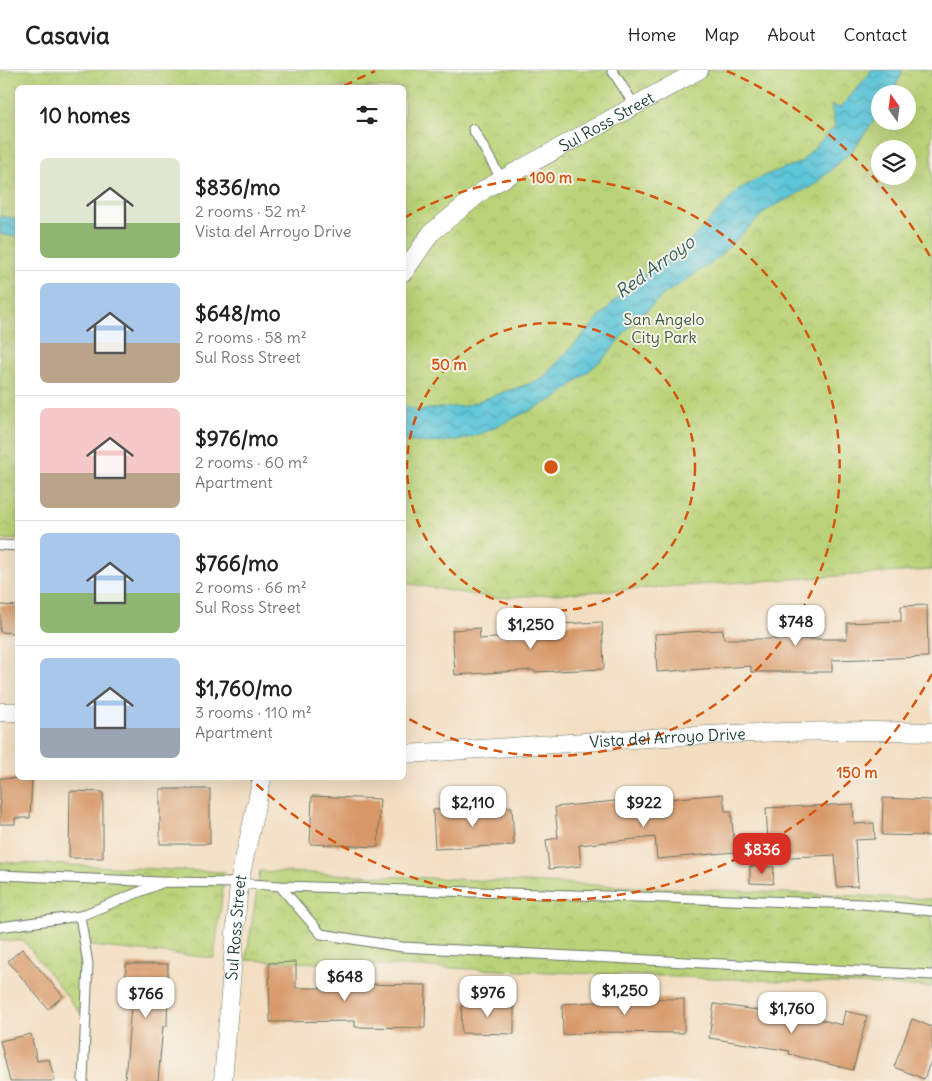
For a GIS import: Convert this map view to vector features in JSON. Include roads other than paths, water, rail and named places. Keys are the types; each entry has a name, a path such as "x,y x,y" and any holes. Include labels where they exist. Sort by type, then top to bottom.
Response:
{"street":[{"name":"Sul Ross Street","path":"406,269 431,233 485,190 699,70"},
{"path":"0,712 15,712"},
{"name":"Vista del Arroyo Drive","path":"406,754 653,738 858,730 932,732"},
{"name":"Sul Ross Street","path":"223,1081 239,883 262,780"}],"lane":[{"path":"612,70 635,106"},
{"path":"473,130 502,180"},
{"path":"0,545 15,546"},
{"path":"0,875 280,886 863,904 932,911"},
{"path":"0,927 80,916 164,882"},
{"path":"280,886 321,934 402,947 932,975"},
{"path":"80,916 88,964 83,1081"}],"water":[{"path":"871,70 902,70 896,85 871,85 871,125 852,151 814,185 767,210 713,262 663,295 631,325 605,357 558,397 485,432 461,440 428,443 406,441 406,407 419,410 464,406 542,379 633,281 665,261 691,240 739,189 763,176 801,162 835,126 831,105 840,108"},
{"path":"0,216 15,219 15,237 0,234"}],"water label":[{"name":"Red Arroyo","path":"655,267"}],"park label":[{"name":"San Angelo City Park","path":"664,328"}]}
